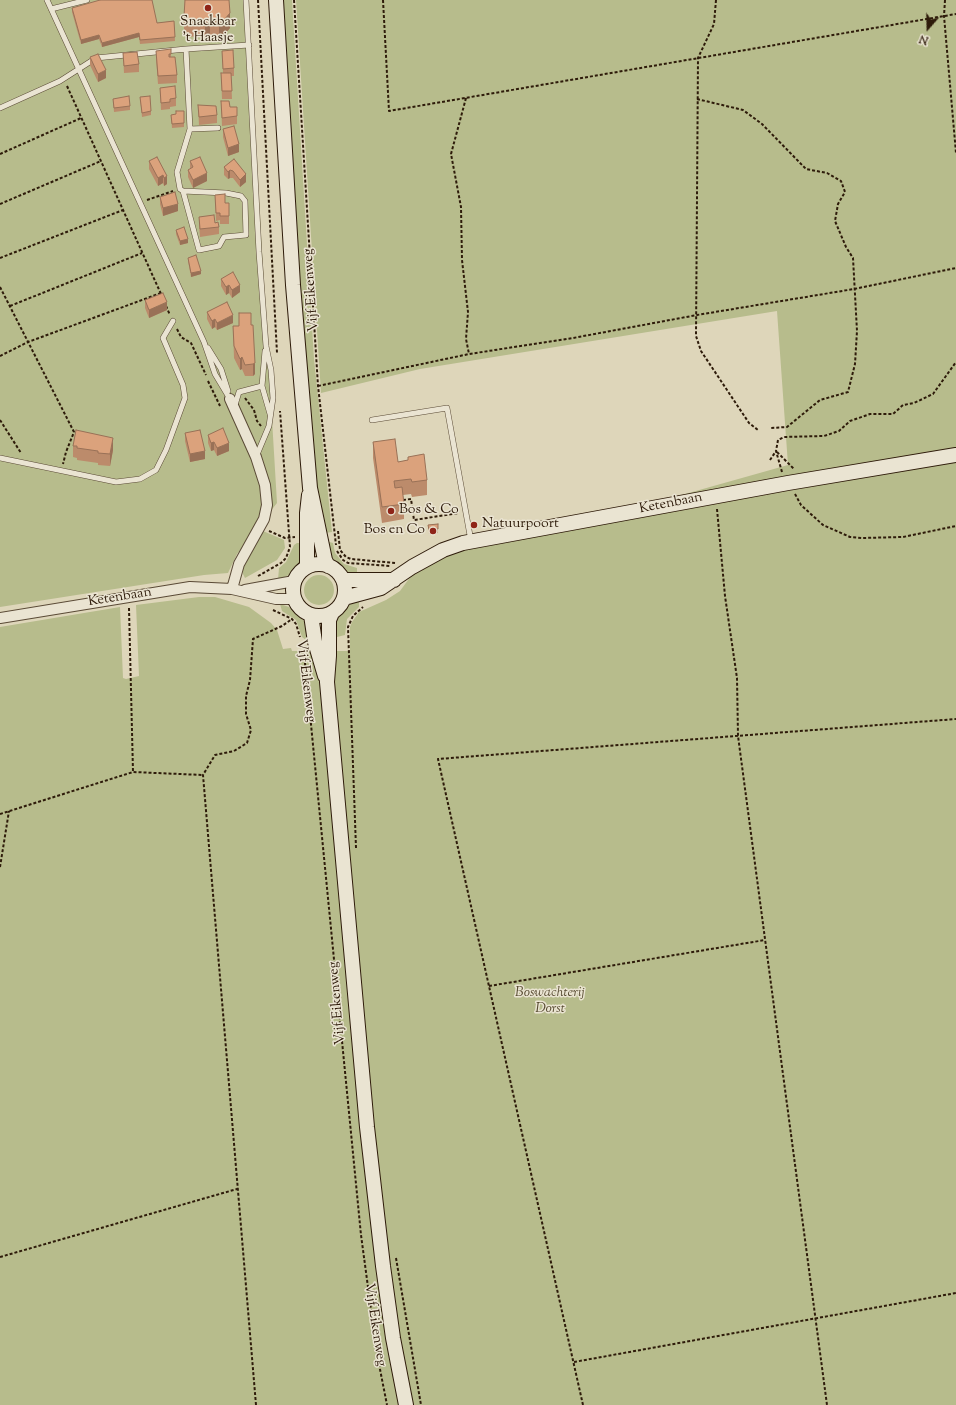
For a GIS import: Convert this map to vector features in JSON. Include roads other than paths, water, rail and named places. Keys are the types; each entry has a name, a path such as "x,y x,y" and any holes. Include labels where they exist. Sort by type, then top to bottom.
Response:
{"main road":[{"name":"Vijf Eikenweg","path":"276,0 293,285 310,488 325,560 328,566"},
{"name":"Ketenbaan","path":"344,598 374,591 394,580 412,567 443,550 471,542 804,480 956,455"},
{"name":"Vijf Eikenweg","path":"307,566 307,513 310,488"},
{"path":"322,564 328,566 339,574 343,580 344,598 332,613 321,616 310,615 300,609 294,599 292,593 294,581 300,572 307,566 322,564"},
{"path":"343,580 394,580"},
{"name":"Vijf Eikenweg","path":"332,613 329,620 327,682 366,1127 393,1338 406,1405"},
{"name":"Vijf Eikenweg","path":"310,615 315,642 327,682"}],"street":[{"path":"230,399 256,457 265,484 267,505 264,519 239,564 237,590"},
{"name":"Ketenbaan","path":"237,590 294,581"},
{"name":"Ketenbaan","path":"0,618 190,587 237,590 276,599 294,599"}],"lane":[{"path":"47,0 80,68 204,342 221,369 230,399"},
{"path":"52,9 87,0"},
{"path":"246,0 259,252 266,346 271,370 272,391 271,415 267,430 256,457"},
{"path":"0,108 60,81 96,58 186,49 249,46"},
{"path":"181,190 226,192 241,196 245,201 246,235 224,237 218,246 199,250 181,190 177,172 190,130 186,49"},
{"path":"190,130 218,128"},
{"path":"0,458 27,462 116,482 140,479 156,470 166,450 185,398 183,385 163,338 173,321"},
{"path":"266,346 262,386 271,415"},
{"path":"234,409 238,392 262,386"},
{"path":"372,420 447,408 471,542"}],"place":[{"name":"Snackbar 't Haasje","path":"208,8"},
{"name":"Bos & Co","path":"391,511"},
{"name":"Natuurpoort","path":"474,525"},
{"name":"Bos en Co","path":"433,531"}],"park label":[{"name":"Boswachterij Dorst","path":"550,1002"}]}
